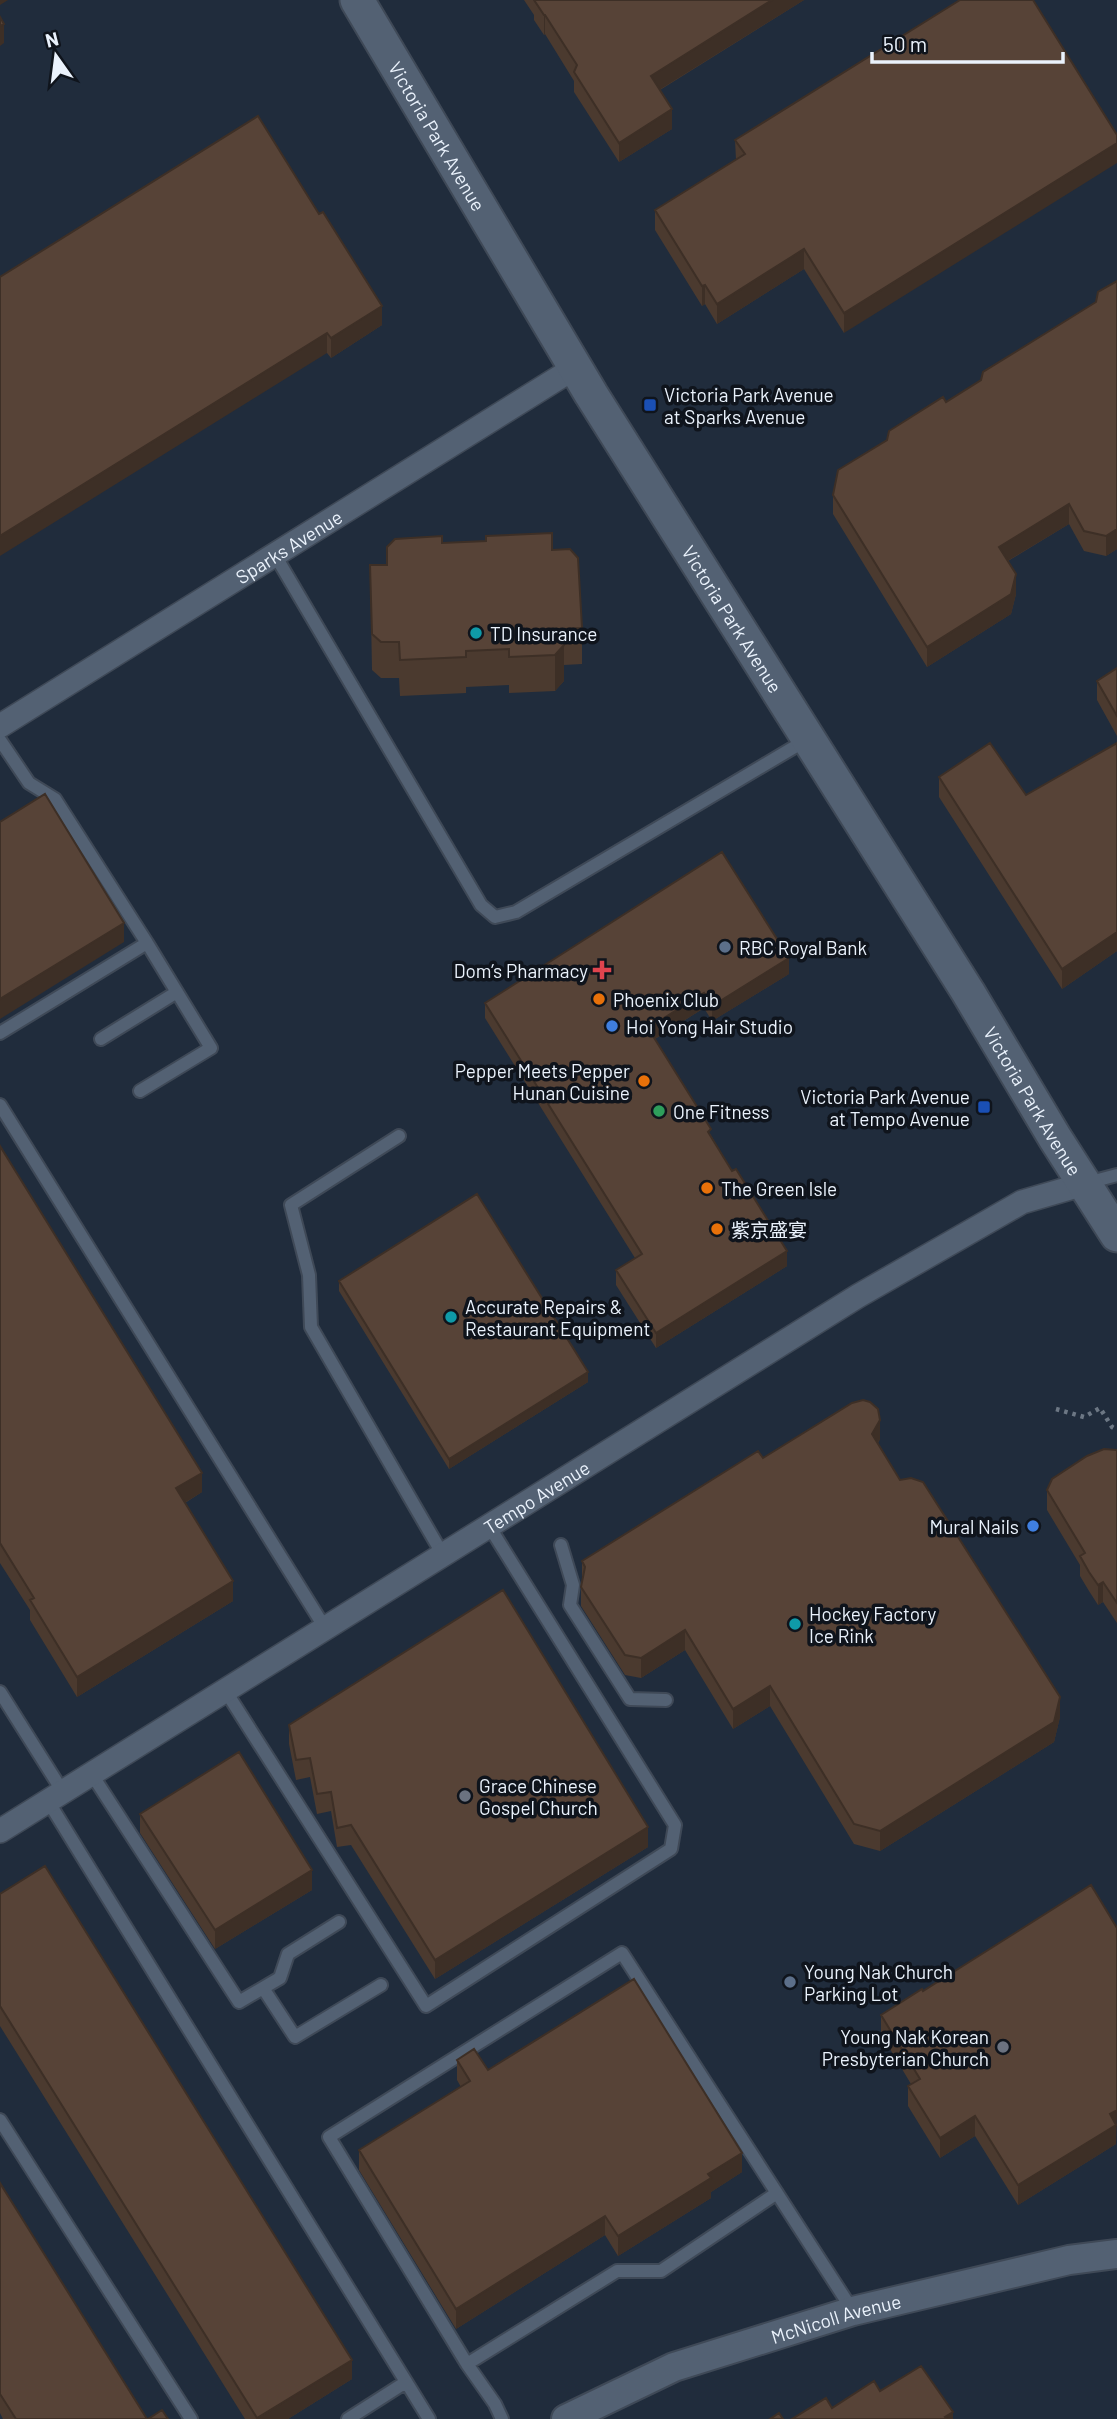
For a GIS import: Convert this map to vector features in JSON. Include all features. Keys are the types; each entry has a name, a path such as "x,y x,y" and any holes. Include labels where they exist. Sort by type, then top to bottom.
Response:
{"main road":[{"name":"Victoria Park Avenue","path":"357,0 576,367 1117,1235"}],"street":[{"name":"Sparks Avenue","path":"0,726 576,367"},
{"name":"Tempo Avenue","path":"3,1823 56,1797 905,1269 1022,1202 1084,1184"},
{"name":"McNicoll Avenue","path":"566,2419 674,2367 853,2311 1069,2260 1117,2254"}],"lane":[{"path":"275,555 481,905 495,917 516,912 808,738"},
{"path":"0,740 29,783 55,799 211,1048 140,1091"},
{"path":"0,1032 147,943"},
{"path":"101,1039 177,992"},
{"path":"0,1105 325,1628"},
{"path":"399,1136 290,1205 309,1275 311,1327 443,1555"},
{"path":"1084,1184 1117,1175"},
{"path":"225,1690 426,2006 671,1849 675,1825 489,1526"},
{"path":"562,1545 573,1585 569,1605 621,1686 630,1699 666,1700"},
{"path":"0,1692 56,1797 62,1828 429,2419"},
{"path":"91,1773 239,2002 280,1978 288,1954 339,1922"},
{"path":"502,2419 328,2137 622,1953 853,2311"},
{"path":"263,1988 295,2037 381,1985"},
{"path":"0,2120 191,2419"},
{"path":"467,2364 617,2271 662,2271 777,2193"},
{"path":"348,2419 406,2382"}],"path":[{"path":"1056,1409 1084,1417 1100,1408 1112,1427 1117,1430"}],"building":[{"path":"534,0 772,0 651,76 672,109 619,143 574,72 577,65"},
{"path":"960,0 1033,0 1117,135 1117,143 844,313 804,249 717,304 705,285 702,286 655,210 745,154 735,140"},
{"path":"258,116 319,214 323,212 382,306 331,338 327,333 0,536 0,277"},
{"path":"1117,281 1117,529 1106,536 1084,531 1069,504 999,547 1016,574 1011,594 927,647 833,495 838,470 887,440 889,431 943,397 946,402 981,380 983,372 1096,302 1098,292"},
{"name":"TD Insurance","path":"552,533 552,550 570,549 578,558 582,628 564,629 564,645 555,655 509,657 509,649 466,651 466,657 400,660 399,642 381,642 372,634 370,565 387,565 387,547 395,539 442,536 442,543 486,541 486,536"},
{"path":"1117,668 1117,716 1097,681"},
{"path":"990,743 1026,795 1117,743 1117,932 1062,969 939,777"},
{"path":"45,794 124,923 0,999 0,822"},
{"path":"722,852 789,958 712,1006 704,993 648,1028 711,1129 708,1132 732,1171 736,1169 787,1251 656,1333 616,1270 642,1254 485,1003"},
{"path":"0,1146 202,1473 176,1488 233,1581 77,1677 30,1600 34,1598 0,1543"},
{"name":"Accurate Repairs & Restaurant Equipment","path":"477,1194 588,1372 449,1459 339,1281"},
{"name":"Hockey Factory Ice Rink","path":"863,1400 878,1409 880,1420 872,1434 900,1480 911,1478 923,1482 1060,1697 1054,1722 880,1831 854,1824 770,1686 733,1709 685,1630 641,1658 625,1655 581,1587 585,1567 582,1561 758,1451 763,1458 852,1403"},
{"path":"1104,1449 1117,1450 1117,1603 1103,1582 1098,1585 1089,1572 1080,1556 1085,1553 1047,1490 1052,1479 1087,1456"},
{"name":"Grace Chinese Gospel Church","path":"503,1590 648,1827 435,1960 351,1825 337,1828 331,1792 317,1794 310,1758 296,1760 289,1725"},
{"path":"239,1752 312,1870 215,1930 140,1814"},
{"path":"45,1866 352,2360 257,2418 0,2006 0,1894"},
{"name":"Young Nak Korean Presbyterian Church","path":"1091,1885 1117,1928 1117,2110 1110,2114 1116,2125 1018,2185 975,2116 940,2138 908,2086 920,2079 881,2015"},
{"path":"634,1979 742,2153 708,2174 711,2178 618,2236 605,2216 456,2309 359,2150 470,2081 457,2060 474,2049 488,2070"},
{"path":"0,2183 147,2419 16,2419 0,2394"},
{"path":"921,2366 953,2412 945,2417 947,2419 792,2419 826,2398 832,2408 874,2381 880,2391"},
{"path":"162,2410 168,2419 148,2419"},
{"path":"779,2413 783,2419 770,2419"}],"place":[{"name":"Victoria Park Avenue at Sparks Avenue","path":"650,405"},
{"name":"TD Insurance","path":"476,633"},
{"name":"RBC Royal Bank","path":"725,947"},
{"name":"Dom’s Pharmacy","path":"602,970"},
{"name":"Phoenix Club","path":"599,999"},
{"name":"Hoi Yong Hair Studio","path":"612,1026"},
{"name":"Pepper Meets Pepper Hunan Cuisine","path":"644,1081"},
{"name":"Victoria Park Avenue at Tempo Avenue","path":"984,1107"},
{"name":"One Fitness","path":"659,1111"},
{"name":"The Green Isle","path":"707,1188"},
{"name":"紫京盛宴","path":"717,1229"},
{"name":"Accurate Repairs & Restaurant Equipment","path":"451,1317"},
{"name":"Mural Nails","path":"1033,1526"},
{"name":"Hockey Factory Ice Rink","path":"795,1624"},
{"name":"Grace Chinese Gospel Church","path":"465,1796"},
{"name":"Young Nak Church Parking Lot","path":"790,1982"},
{"name":"Young Nak Korean Presbyterian Church","path":"1003,2047"}]}
